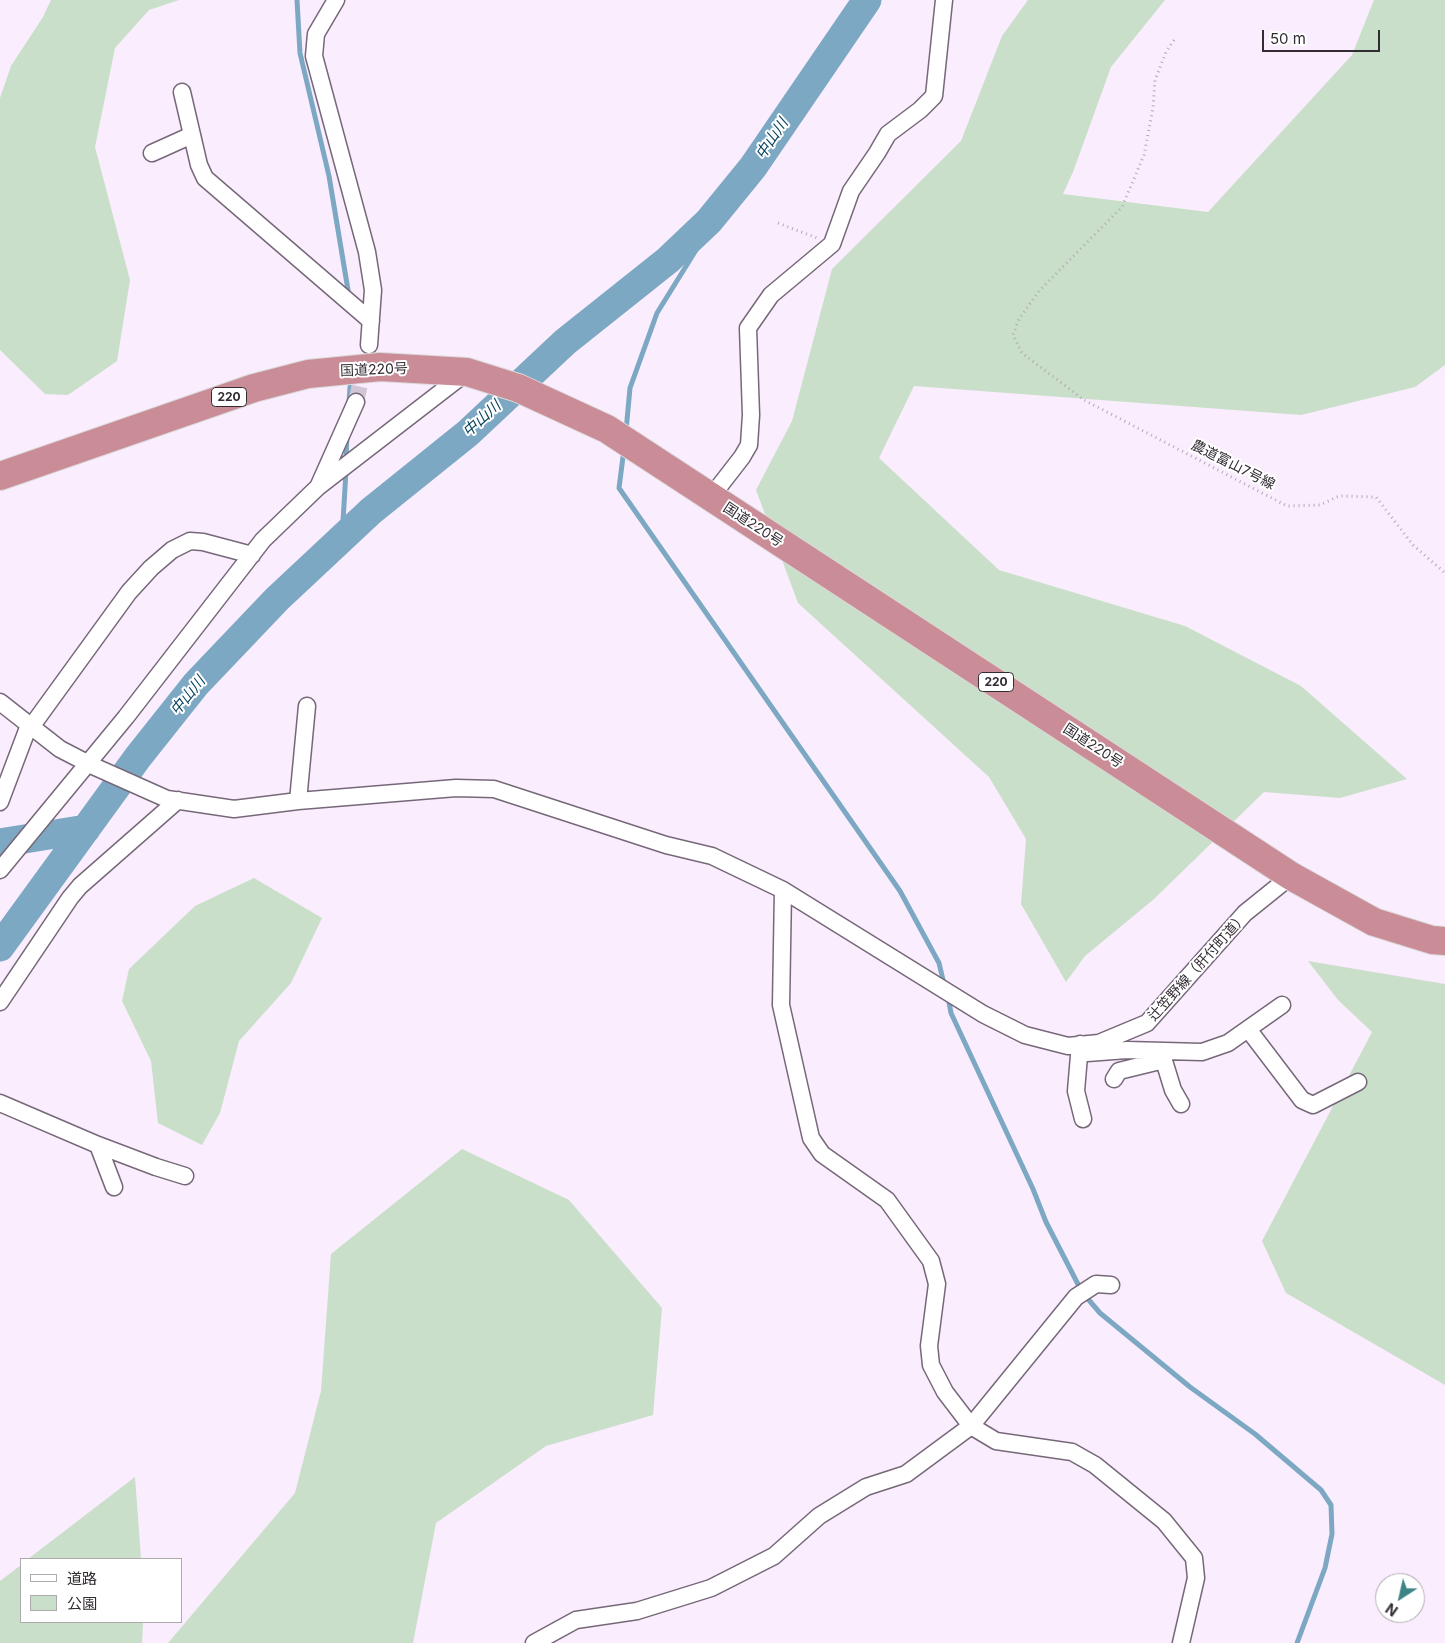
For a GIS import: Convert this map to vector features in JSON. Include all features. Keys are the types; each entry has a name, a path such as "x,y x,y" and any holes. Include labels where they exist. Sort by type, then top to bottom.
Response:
{"highway":[{"name":"国道220号","path":"0,476 254,388 308,374 380,367 467,372 518,388 607,429 1291,876 1374,922 1432,940 1445,941"}],"street":[{"path":"336,0 316,34 314,56 367,252 372,290 369,345"},
{"path":"711,497 749,445 752,415 748,328 771,295 832,244 850,191 888,134 920,110 934,96 944,0"},
{"path":"182,92 199,165 205,178 371,321"},
{"path":"152,153 192,135"},
{"path":"0,870 90,764 263,540 318,487 467,372"},
{"path":"318,487 356,402"},
{"path":"0,802 30,726 129,592 151,568 172,550 190,541 203,542 252,555"},
{"name":"辻笠野線（肝付町道）","path":"0,702 60,749 167,799 234,809 298,801 456,788 494,789 666,845 712,856 783,890 983,1014 1026,1035 1080,1049 1147,1023 1245,913 1291,876"},
{"path":"298,801 307,706"},
{"path":"0,1002 80,886 178,800"},
{"path":"783,890 780,1005 811,1138 822,1154 887,1200 931,1261 937,1284 929,1346 931,1365 945,1392 972,1426 996,1441 1072,1452 1095,1464 1164,1521 1194,1558 1196,1578 1181,1643"},
{"path":"1114,1079 1119,1071 1162,1056 1202,1052 1228,1043 1282,1005"},
{"path":"1248,1029 1302,1100 1313,1105 1358,1082"},
{"path":"1083,1119 1076,1091 1080,1049 1127,1050 1162,1056"},
{"path":"1162,1056 1172,1090 1181,1104"},
{"path":"0,1103 156,1167 185,1176"},
{"path":"98,1144 114,1187"},
{"path":"534,1643 576,1620 637,1611 711,1588 774,1556 819,1516 866,1487 906,1474 972,1426 1076,1297 1096,1284 1111,1285"}],"path":[{"name":"農道富山7号線","path":"1174,40 1166,52 1155,80 1153,108 1144,156 1122,207 1039,291 1019,319 1012,335 1022,352 1084,400 1287,506 1320,505 1339,496 1376,497 1413,545 1445,573"},
{"path":"778,223 832,244"}],"green space":[{"path":"51,0 179,0 149,10 115,48 95,147 130,280 117,361 68,395 45,394 0,350 0,98 11,66 43,17"},
{"path":"1028,0 1165,0 1111,67 1073,172 1063,194 1208,212 1352,55 1374,0 1445,0 1445,365 1415,387 1301,415 914,386 879,458 999,570 1185,626 1301,686 1407,779 1340,798 1264,792 1154,899 1085,956 1066,982 1021,904 1026,839 989,777 798,603 756,490 792,421 832,269 961,141 1002,36"},
{"path":"254,878 322,918 291,983 239,1041 220,1113 202,1145 158,1123 151,1061 122,1001 129,969 195,906"},
{"path":"1308,961 1445,984 1445,1385 1286,1293 1262,1241 1372,1032 1338,1000"},
{"path":"462,1149 569,1200 662,1308 653,1415 546,1446 436,1523 413,1643 168,1643 295,1493 321,1391 331,1254"},
{"path":"135,1477 141,1558 29,1558"},
{"path":"20,1566 20,1623 143,1623 142,1643 0,1643 0,1581"}],"waterway":[{"path":"297,0 300,53 329,176 349,296"},
{"name":"中山川","path":"0,947 138,757 196,684 277,599 371,511 468,433 565,342 668,260 709,221 753,167 867,0"},
{"path":"626,431 630,388 657,313 701,242 709,221"},
{"path":"349,403 350,387"},
{"path":"346,460 347,436"},
{"path":"624,449 619,488 900,891 939,963 944,984"},
{"path":"342,538 346,471"},
{"name":"中山川","path":"0,843 86,829"},
{"path":"948,997 951,1013 1033,1189 1046,1222 1082,1292 1100,1313 1190,1387 1255,1434 1321,1490 1331,1505 1332,1534 1325,1568 1297,1643"}],"tunnel":[{"path":"356,402 365,362"}]}
